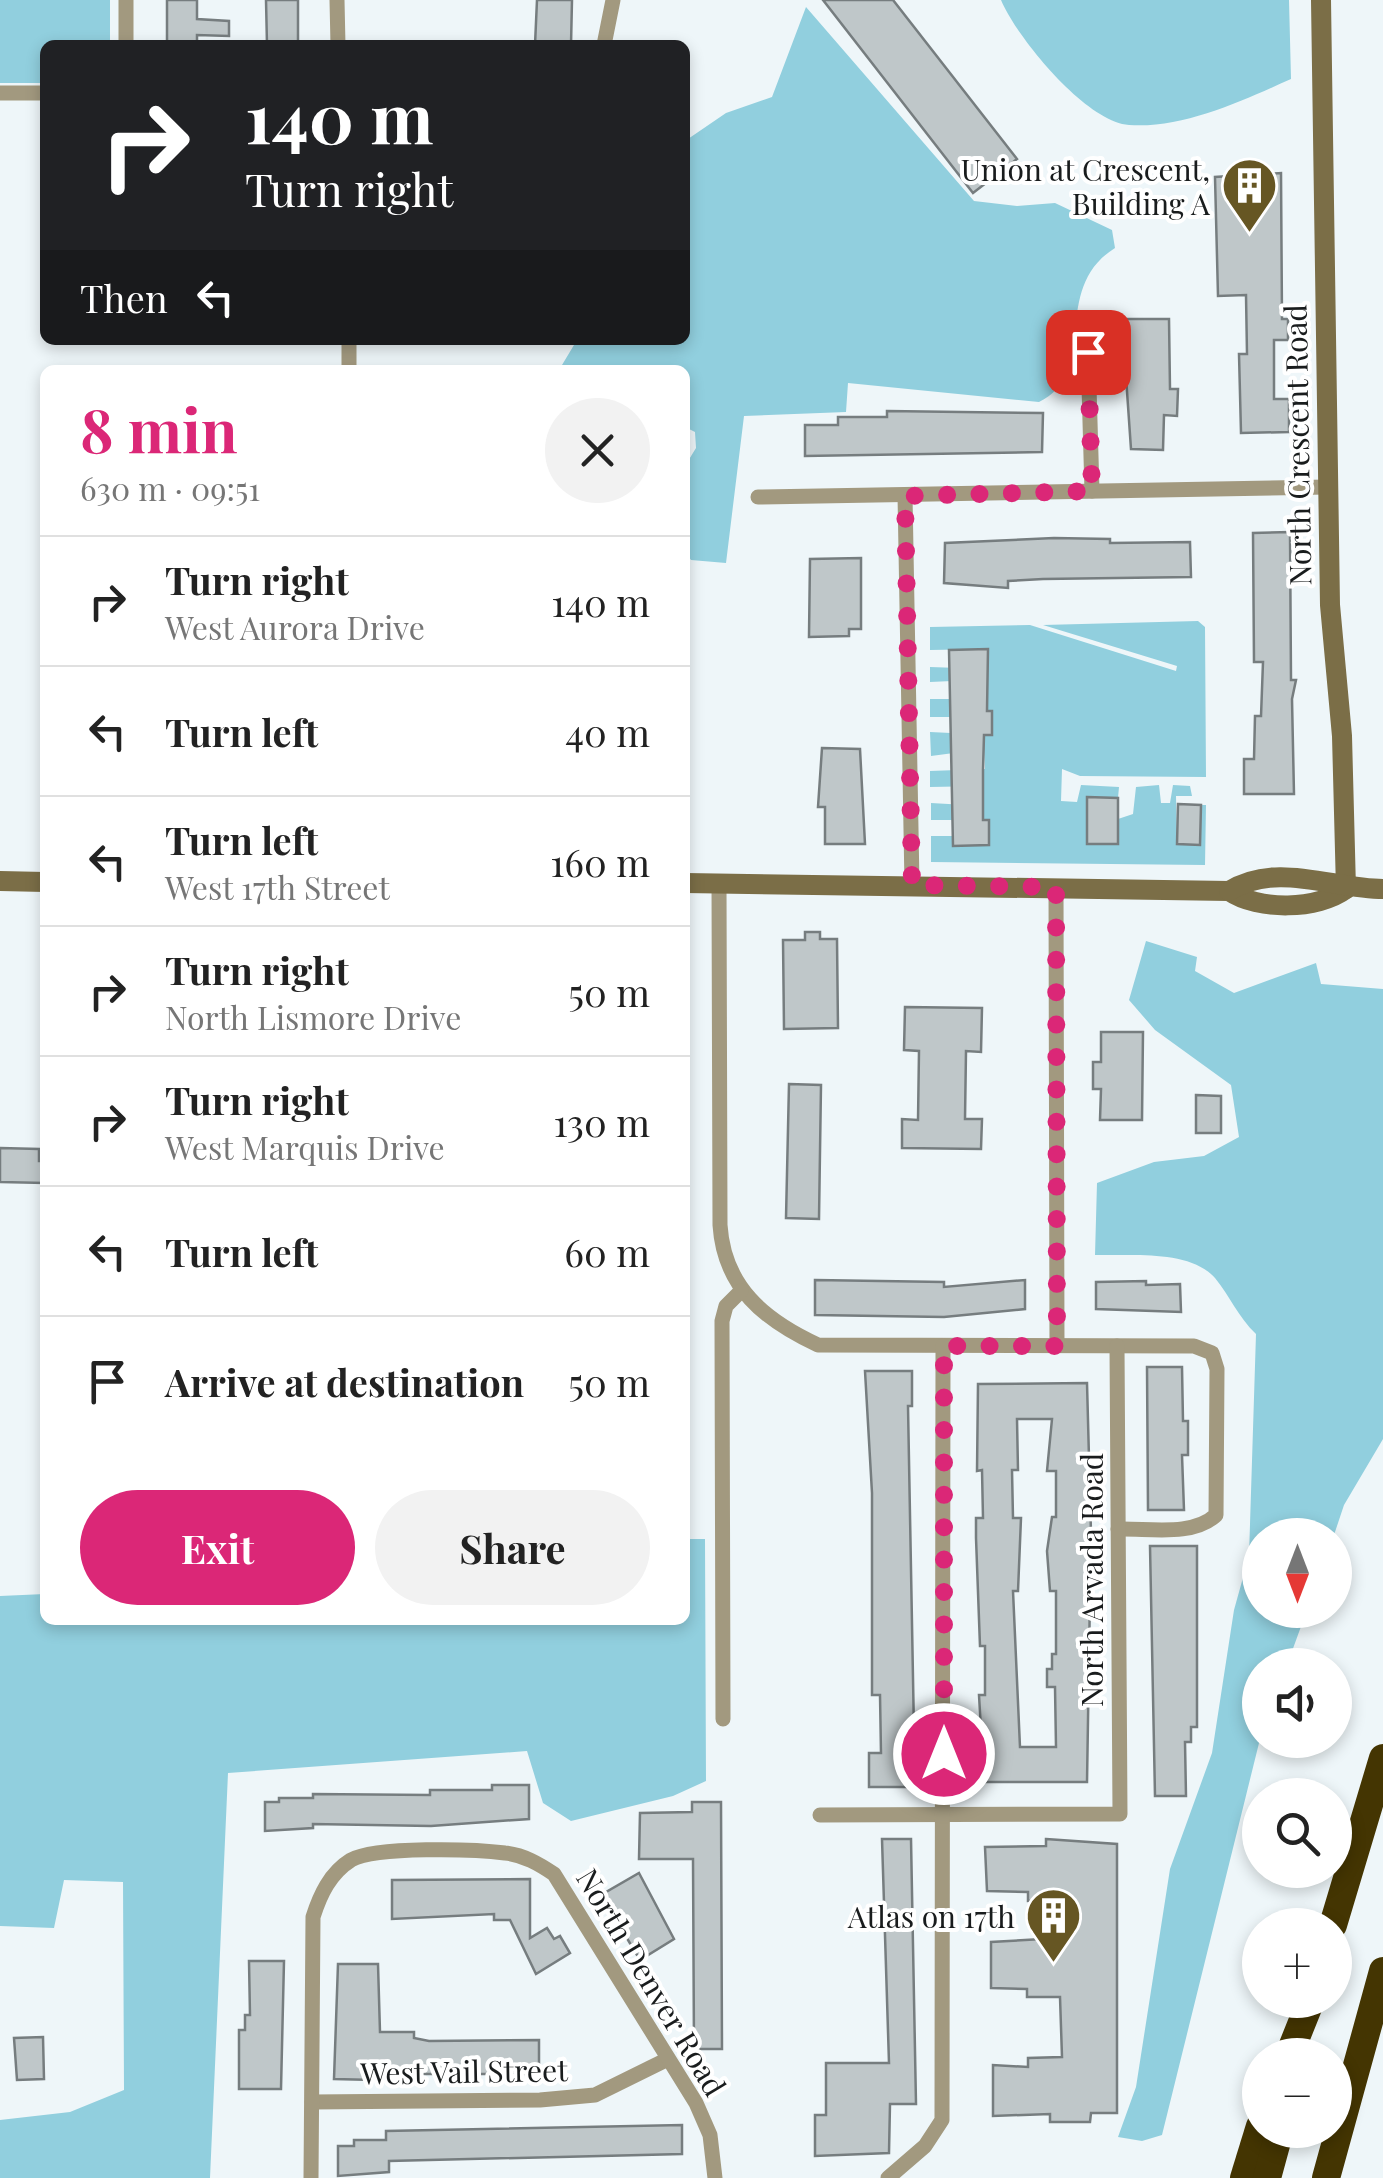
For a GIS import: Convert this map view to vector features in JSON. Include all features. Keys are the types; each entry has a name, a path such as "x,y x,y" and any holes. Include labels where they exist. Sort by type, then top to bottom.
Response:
{"highway":[{"path":"1338,1908 1383,1758"},
{"path":"1326,2178 1383,1971"},
{"path":"1244,2178 1253,2148"},
{"path":"1268,2178 1276,2148"}],"street":[{"path":"126,0 126,40"},
{"path":"337,0 338,40"},
{"path":"605,40 613,0"},
{"name":"North Crescent Road","path":"1321,0 1328,487 1346,889"},
{"path":"0,93 40,93"},
{"path":"1088,352 1092,491"},
{"path":"758,497 1328,487"},
{"path":"905,496 912,885"},
{"path":"690,883 1229,891 1252,880 1276,878 1321,879 1346,889 1383,889"},
{"path":"0,882 40,882"},
{"path":"719,883 720,1225 725,1259 741,1291 766,1318 818,1345 1194,1346 1212,1354 1217,1369 1216,1515 1205,1525 1188,1528 1118,1529"},
{"path":"1056,887 1057,1346"},
{"path":"724,1718 722,1321 726,1306 741,1291"},
{"path":"888,2178 925,2146 942,2120 944,1346"},
{"name":"North Arvada Road","path":"944,1814 1120,1814 1117,1346"},
{"path":"820,1815 944,1814"},
{"name":"North Denver Road","path":"311,2178 313,1917 320,1894 353,1859 382,1853 506,1853 532,1860 554,1874 696,2102 710,2135 715,2178"},
{"name":"West Vail Street","path":"312,2102 594,2095 668,2060"}],"shaded area":[{"path":"0,0 110,0 110,40 40,40 40,83 0,83"},
{"path":"1001,0 1289,0 1291,79 1192,118 1129,125 1093,110 1055,76 1022,35"},
{"path":"806,7 974,201 1017,206 1055,203 1112,230 1115,248 1095,265 1084,285 1067,371 1057,389 1039,402 848,383 846,412 744,416 726,563 691,560 690,458 696,448 695,432 690,430 690,365 562,365 574,345 690,345 690,138 726,113 772,97"},
{"path":"1198,621 1205,627 1206,777 1080,776 1062,769 1061,801 1077,802 1081,785 1119,787 1118,798 1087,798 1087,844 1117,844 1118,819 1133,814 1136,787 1159,785 1161,803 1170,803 1173,785 1190,786 1192,796 1176,796 1177,843 1200,844 1201,805 1206,805 1205,865 931,862 931,836 952,836 953,846 989,845 988,820 931,820 931,803 983,806 982,786 930,787 930,771 985,769 984,749 931,756 930,732 992,735 992,712 953,711 952,717 930,717 930,699 952,699 952,681 930,682 930,667 988,669 987,649 930,650 930,627 1030,625 1176,671 1177,666 1043,625"},
{"path":"1146,941 1197,957 1195,971 1234,993 1316,963 1321,984 1383,989 1383,1439 1340,1518 1250,1518 1256,1334 1215,1278 1190,1262 1175,1258 1095,1255 1097,1183 1154,1162 1204,1156 1239,1137 1231,1085 1155,1030 1129,1000"},
{"path":"690,1539 705,1539 706,1781 673,1796 571,1821 543,1803 527,1751 228,1773 210,2178 0,2178 0,2120 70,2112 124,2090 123,1882 64,1880 54,1928 0,1926 0,1596 40,1594 40,1625 690,1625"},
{"path":"1242,1581 1242,1628 1300,1628 1293,1648 1242,1648 1242,1758 1255,1758 1250,1778 1242,1778 1242,1812 1162,2135 1142,2141 1118,2137 1136,2087 1170,1869 1212,1753"}],"building":[{"path":"167,0 197,0 197,19 229,21 229,36 197,35 197,40 167,40"},
{"path":"266,0 298,0 298,40 267,40"},
{"path":"537,0 572,0 571,40 535,40"},
{"path":"823,0 893,0 1017,159 973,193"},
{"path":"1281,173 1282,319 1288,319 1288,340 1274,340 1274,399 1289,399 1289,432 1241,433 1239,354 1247,354 1246,295 1218,296 1215,177"},
{"path":"1122,319 1169,319 1170,389 1178,389 1177,416 1164,415 1163,450 1131,449"},
{"path":"887,411 1043,413 1042,452 805,456 805,425 838,425 838,417 887,417"},
{"path":"1290,532 1291,680 1296,680 1292,699 1294,794 1244,794 1244,759 1254,759 1255,716 1261,716 1263,662 1254,662 1253,533"},
{"path":"1110,539 1110,543 1190,542 1191,577 1008,581 1008,588 944,583 945,543"},
{"path":"861,558 861,629 849,629 849,636 809,637 810,559"},
{"path":"988,649 987,711 992,711 992,735 984,735 983,820 989,820 989,845 953,846 949,650"},
{"path":"822,748 860,749 865,844 825,844 825,807 818,807"},
{"path":"1087,797 1118,798 1118,844 1087,844"},
{"path":"1178,804 1201,805 1200,845 1177,844"},
{"path":"805,932 820,932 820,939 837,939 838,1028 784,1029 783,940 805,940"},
{"path":"905,1007 982,1008 981,1052 966,1051 965,1119 982,1119 981,1149 902,1148 902,1119 918,1120 919,1051 904,1050"},
{"path":"1101,1032 1143,1032 1142,1120 1100,1120 1101,1089 1093,1089 1093,1062 1101,1062"},
{"path":"789,1084 821,1085 819,1219 786,1218"},
{"path":"1196,1095 1221,1096 1221,1133 1196,1133"},
{"path":"0,1148 39,1149 40,1183 0,1182"},
{"path":"815,1280 944,1282 944,1287 1025,1280 1025,1309 944,1317 815,1315"},
{"path":"1146,1281 1146,1285 1180,1284 1181,1312 1096,1309 1096,1282"},
{"path":"1147,1367 1182,1367 1183,1421 1188,1421 1188,1455 1182,1455 1184,1510 1148,1510"},
{"path":"865,1371 912,1371 912,1406 908,1406 915,1787 869,1787 869,1753 881,1753 880,1695 872,1695 872,1493"},
{"path":"1087,1383 1091,1533 1087,1782 984,1782 979,1695 985,1695 985,1646 980,1646 976,1538 976,1518 983,1518 982,1470 977,1471 978,1384","holes":["1017,1419 1052,1419 1047,1471 1056,1471 1056,1517 1052,1517 1047,1551 1050,1591 1056,1591 1056,1654 1052,1654 1052,1669 1047,1669 1047,1687 1055,1687 1056,1747 1020,1747 1013,1591 1018,1591 1021,1518 1013,1518 1012,1470 1018,1470"]},
{"path":"1150,1546 1197,1546 1197,1727 1191,1727 1191,1742 1185,1742 1186,1796 1155,1796"},
{"path":"492,1785 529,1785 529,1819 431,1826 313,1824 313,1828 265,1831 265,1802 279,1802 279,1798 313,1798 313,1794 430,1795 430,1790 492,1790"},
{"path":"692,1802 721,1802 722,2049 694,2049 693,1859 639,1859 640,1813 692,1812"},
{"path":"882,1839 911,1839 916,2104 890,2104 889,2153 815,2156 815,2115 826,2115 826,2063 889,2063"},
{"name":"Atlas on 17th","path":"1046,1839 1117,1844 1117,2113 1091,2113 1090,2122 1050,2122 1050,2114 993,2116 993,2065 1028,2067 1028,2058 1062,2057 1060,1997 1027,1997 1027,1989 991,1988 991,1942 1060,1938 1060,1899 1028,1901 1028,1892 987,1891 985,1847 1046,1846"},
{"path":"639,1873 674,1939 640,1960 601,1895"},
{"path":"530,1879 530,1938 547,1928 554,1939 560,1936 570,1953 536,1974 510,1920 494,1920 494,1914 392,1919 392,1880"},
{"path":"249,1961 284,1961 281,2089 239,2089 239,2030 245,2030 245,2015 250,2015"},
{"path":"338,1964 378,1964 380,2032 414,2032 414,2038 429,2041 539,2040 539,2074 374,2074 374,2080 334,2079"},
{"path":"43,2037 44,2079 17,2080 14,2038"},
{"path":"682,2125 682,2154 389,2161 389,2172 338,2176 338,2146 354,2146 354,2140 386,2140 386,2131"}],"place":[{"name":"Union at Crescent, Building A","path":"1249,235"},
{"name":"Atlas on 17th","path":"1054,1965"}],"route":[{"path":"944,1754 944,1346 1057,1346 1056,887 912,885 905,496 1092,491 1088,352"}]}
